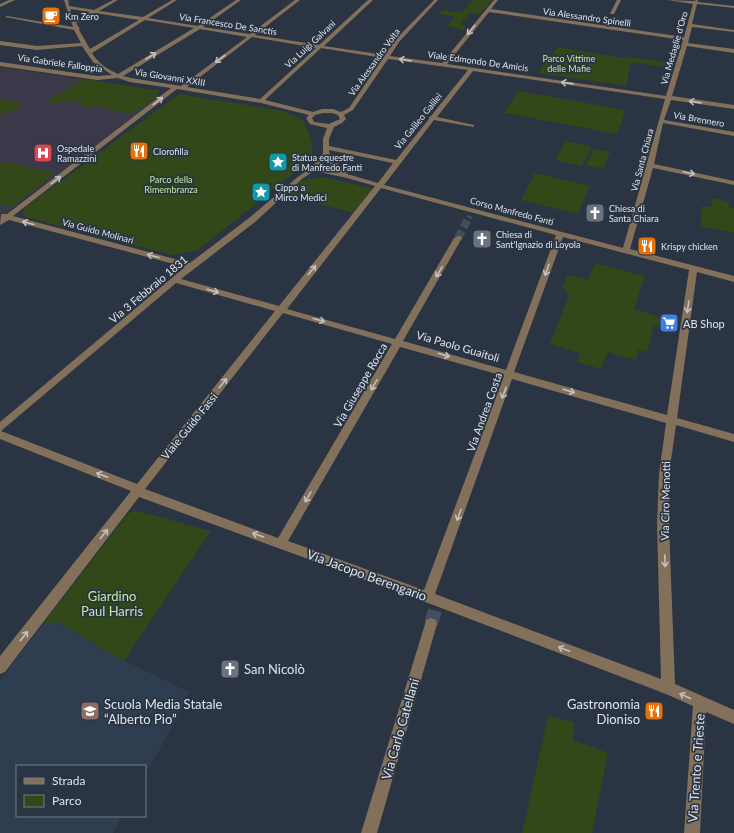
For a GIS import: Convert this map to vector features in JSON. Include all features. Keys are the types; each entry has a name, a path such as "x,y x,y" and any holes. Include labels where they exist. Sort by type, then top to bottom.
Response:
{"street":[{"path":"0,6 13,0"},
{"name":"Via Giovanni XXIII","path":"66,0 74,22 94,60 118,76 130,80 261,101 313,114"},
{"path":"74,22 116,0"},
{"path":"89,52 175,0"},
{"path":"118,76 198,28 239,0"},
{"path":"0,223 4,216 298,0"},
{"name":"Via Luigi Galvani","path":"261,101 371,0"},
{"name":"Via Alessandro Volta","path":"330,126 339,123 343,119 341,114 351,109 397,41 436,0"},
{"path":"443,65 496,0"},
{"path":"612,13 619,0"},
{"path":"669,0 734,7"},
{"name":"Via Medaglie d'Oro","path":"668,98 696,2"},
{"name":"Via Francesco De Sanctis","path":"68,7 386,57"},
{"name":"Via Alessandro Spinelli","path":"487,10 685,41 734,51"},
{"path":"7,17 78,30"},
{"path":"690,25 734,31"},
{"path":"0,43 36,48 84,42"},
{"name":"Viale Edmondo De Amicis","path":"386,57 734,107"},
{"name":"Via Gabriele Falloppia","path":"0,64 97,78 118,76"},
{"name":"Via Galileo Galilei","path":"378,185 472,69"},
{"name":"Via Santa Chiara","path":"626,250 668,98"},
{"path":"341,114 333,111 322,111 313,114 309,118 312,123 320,126 330,126 326,138 326,150 334,165 348,176"},
{"path":"431,118 472,126"},
{"name":"Via Brennero","path":"661,121 734,134"},
{"path":"320,126 326,138"},
{"path":"326,150 396,162"},
{"path":"313,169 326,150"},
{"path":"650,164 734,183"},
{"path":"313,169 331,175 360,180"},
{"path":"313,169 360,180"},
{"name":"Via 3 Febbraio 1831","path":"0,428 191,266 252,220 301,177 313,169"},
{"path":"301,177 310,175 331,175"},
{"name":"Corso Manfredo Fanti","path":"360,180 472,214 626,250 734,279"},
{"name":"Viale Guido Fassi","path":"0,667 138,490 282,310 378,185"},
{"name":"Via Guido Molinari","path":"4,216 191,266"},
{"name":"Via Andrea Costa","path":"434,603 560,234"},
{"name":"Via Giuseppe Rocca","path":"281,543 458,238"},
{"name":"Via Ciro Menotti","path":"668,688 664,474 693,268"},
{"name":"Via Paolo Guaitoli","path":"175,280 399,342 734,438"},
{"name":"Via Jacopo Berengario","path":"0,435 130,485 146,495 281,543 434,603 668,688 700,703 734,716"},
{"name":"Via Carlo Catellani","path":"369,833 431,624"},
{"name":"Via Trento e Trieste","path":"692,833 700,703"}],"shaded area":[{"name":"Ospedale Ramazzini","path":"0,67 161,91 157,94 160,98 4,214 0,213"},
{"name":"Scuola Media Statale “Alberto Pio”","path":"47,622 58,622 111,654 189,692 170,731 146,773 146,765 16,765 16,817 121,817 113,833 0,833 0,680 43,624"}],"green space":[{"path":"473,0 492,0 479,15 470,13 460,24 466,27 463,30 447,26 456,17 438,14 443,10 461,13"},
{"name":"Parco Vittime delle Mafie","path":"558,47 617,57 667,62 666,67 631,62 626,86 538,73"},
{"path":"84,79 161,91 157,94 159,96 131,114 95,106 91,109 80,106 83,103 64,100 57,104 45,102"},
{"path":"518,91 626,110 617,134 504,113"},
{"name":"Parco della Rimembranza","path":"179,94 283,111 302,119 312,143 311,157 305,164 198,250 172,255 25,217 22,213 26,207"},
{"path":"0,98 18,102 17,103 23,105 10,113 0,114"},
{"path":"566,141 592,147 582,166 555,160"},
{"path":"594,149 610,152 603,169 586,165"},
{"path":"8,162 55,173 12,207 0,204 0,164"},
{"path":"535,173 590,186 578,214 521,200"},
{"path":"317,178 329,178 373,189 354,213 285,195 301,181"},
{"path":"713,198 730,202 729,207 734,208 734,233 700,226 702,206 711,207"},
{"path":"595,263 645,276 634,309 668,320 662,319 661,322 665,324 664,328 654,325 647,352 638,350 636,360 608,352 601,369 577,362 580,353 550,344 569,296 562,285 565,282 567,275 588,280"},
{"name":"Giardino Paul Harris","path":"138,511 211,531 124,661 58,622 43,624 126,516 131,512"},
{"path":"548,716 574,722 573,740 608,753 592,833 522,833"}],"tunnel":[{"path":"458,238 469,217"},
{"path":"431,624 435,610"}],"place":[{"name":"Km Zero","path":"51,16"},
{"name":"Clorofilla","path":"139,151"},
{"name":"Ospedale Ramazzini","path":"43,153"},
{"name":"Statua equestre di Manfredo Fanti","path":"278,162"},
{"name":"Cippo a Mirco Medici","path":"261,192"},
{"name":"Chiesa di Santa Chiara","path":"595,213"},
{"name":"Chiesa di Sant'Ignazio di Loyola","path":"482,239"},
{"name":"Krispy chicken","path":"647,246"},
{"name":"AB Shop","path":"669,323"},
{"name":"San Nicolò","path":"230,669"},
{"name":"Scuola Media Statale “Alberto Pio”","path":"90,711"},
{"name":"Gastronomia Dioniso","path":"654,711"}]}
